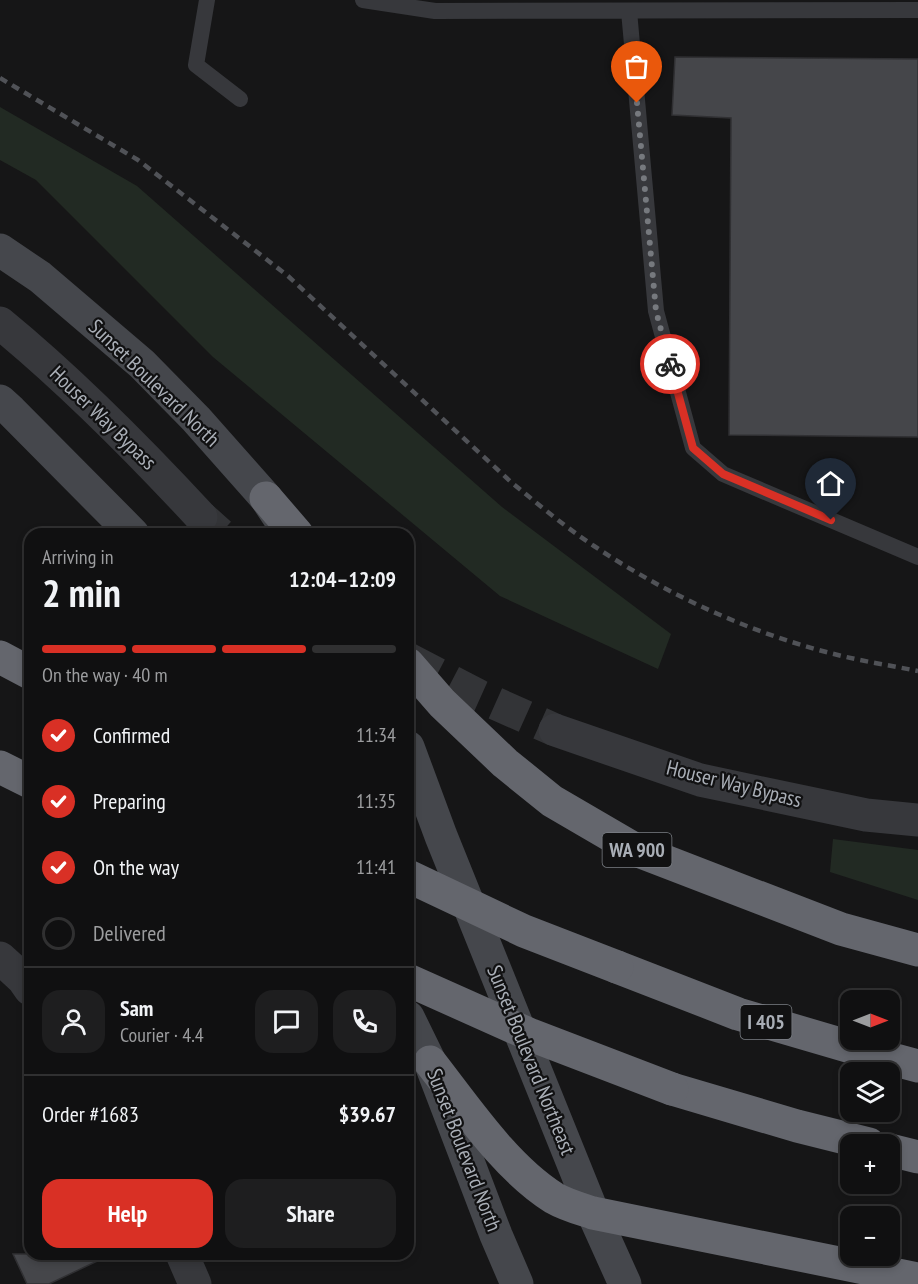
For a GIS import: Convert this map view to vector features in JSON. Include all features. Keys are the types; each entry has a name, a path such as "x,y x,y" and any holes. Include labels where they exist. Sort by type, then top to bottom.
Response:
{"highway":[{"path":"266,498 292,528"},
{"path":"0,657 24,670"},
{"name":"WA 900","path":"414,671 442,704 506,763 552,801 636,850 841,929 918,950"},
{"path":"0,767 24,779"},
{"name":"I 405","path":"414,879 524,931 738,1014 918,1066"},
{"path":"414,983 531,1035 672,1089 840,1137"},
{"path":"430,1062 497,1147 531,1182 556,1199 593,1213 918,1281"},
{"path":"900,1152 918,1157"},
{"path":"903,1284 918,1281"}],"main road":[{"name":"Sunset Boulevard North","path":"0,250 40,277 141,364 196,419 266,498 286,528"},
{"path":"0,401 127,528"},
{"name":"Sunset Boulevard Northeast","path":"414,763 441,836 593,1213 626,1284"},
{"name":"Sunset Boulevard North","path":"414,1029 430,1062 517,1284"}],"street":[{"name":"Houser Way Bypass","path":"0,323 80,393 201,517"},
{"name":"Houser Way Bypass","path":"555,730 700,780 866,815 918,820"},
{"path":"0,958 24,980"},
{"path":"185,1260 195,1284"}],"lane":[{"path":"207,0 196,64 240,99"},
{"path":"363,0 435,11 629,11 784,5 918,10"},
{"path":"629,11 656,311 693,448 723,474 918,557"}],"shaded area":[{"path":"0,107 137,186 502,507 671,634 658,669 500,596 213,357 36,180 0,160"},
{"path":"833,839 918,850 918,900 830,872"}],"building":[{"path":"675,57 918,59 918,437 729,435 731,118 672,115"},
{"path":"13,1254 24,1254 24,1260 99,1260 49,1284 27,1284"}],"tunnel":[{"path":"201,517 213,528"},
{"path":"414,662 479,696 555,730"}],"railway":[{"path":"0,78 138,160 288,276 511,482 594,546 682,597 745,625 842,656 918,671"}],"way so far":[{"path":"637,103 656,311 670,364"}],"route":[{"path":"670,364 693,448 723,474 831,520"}]}
